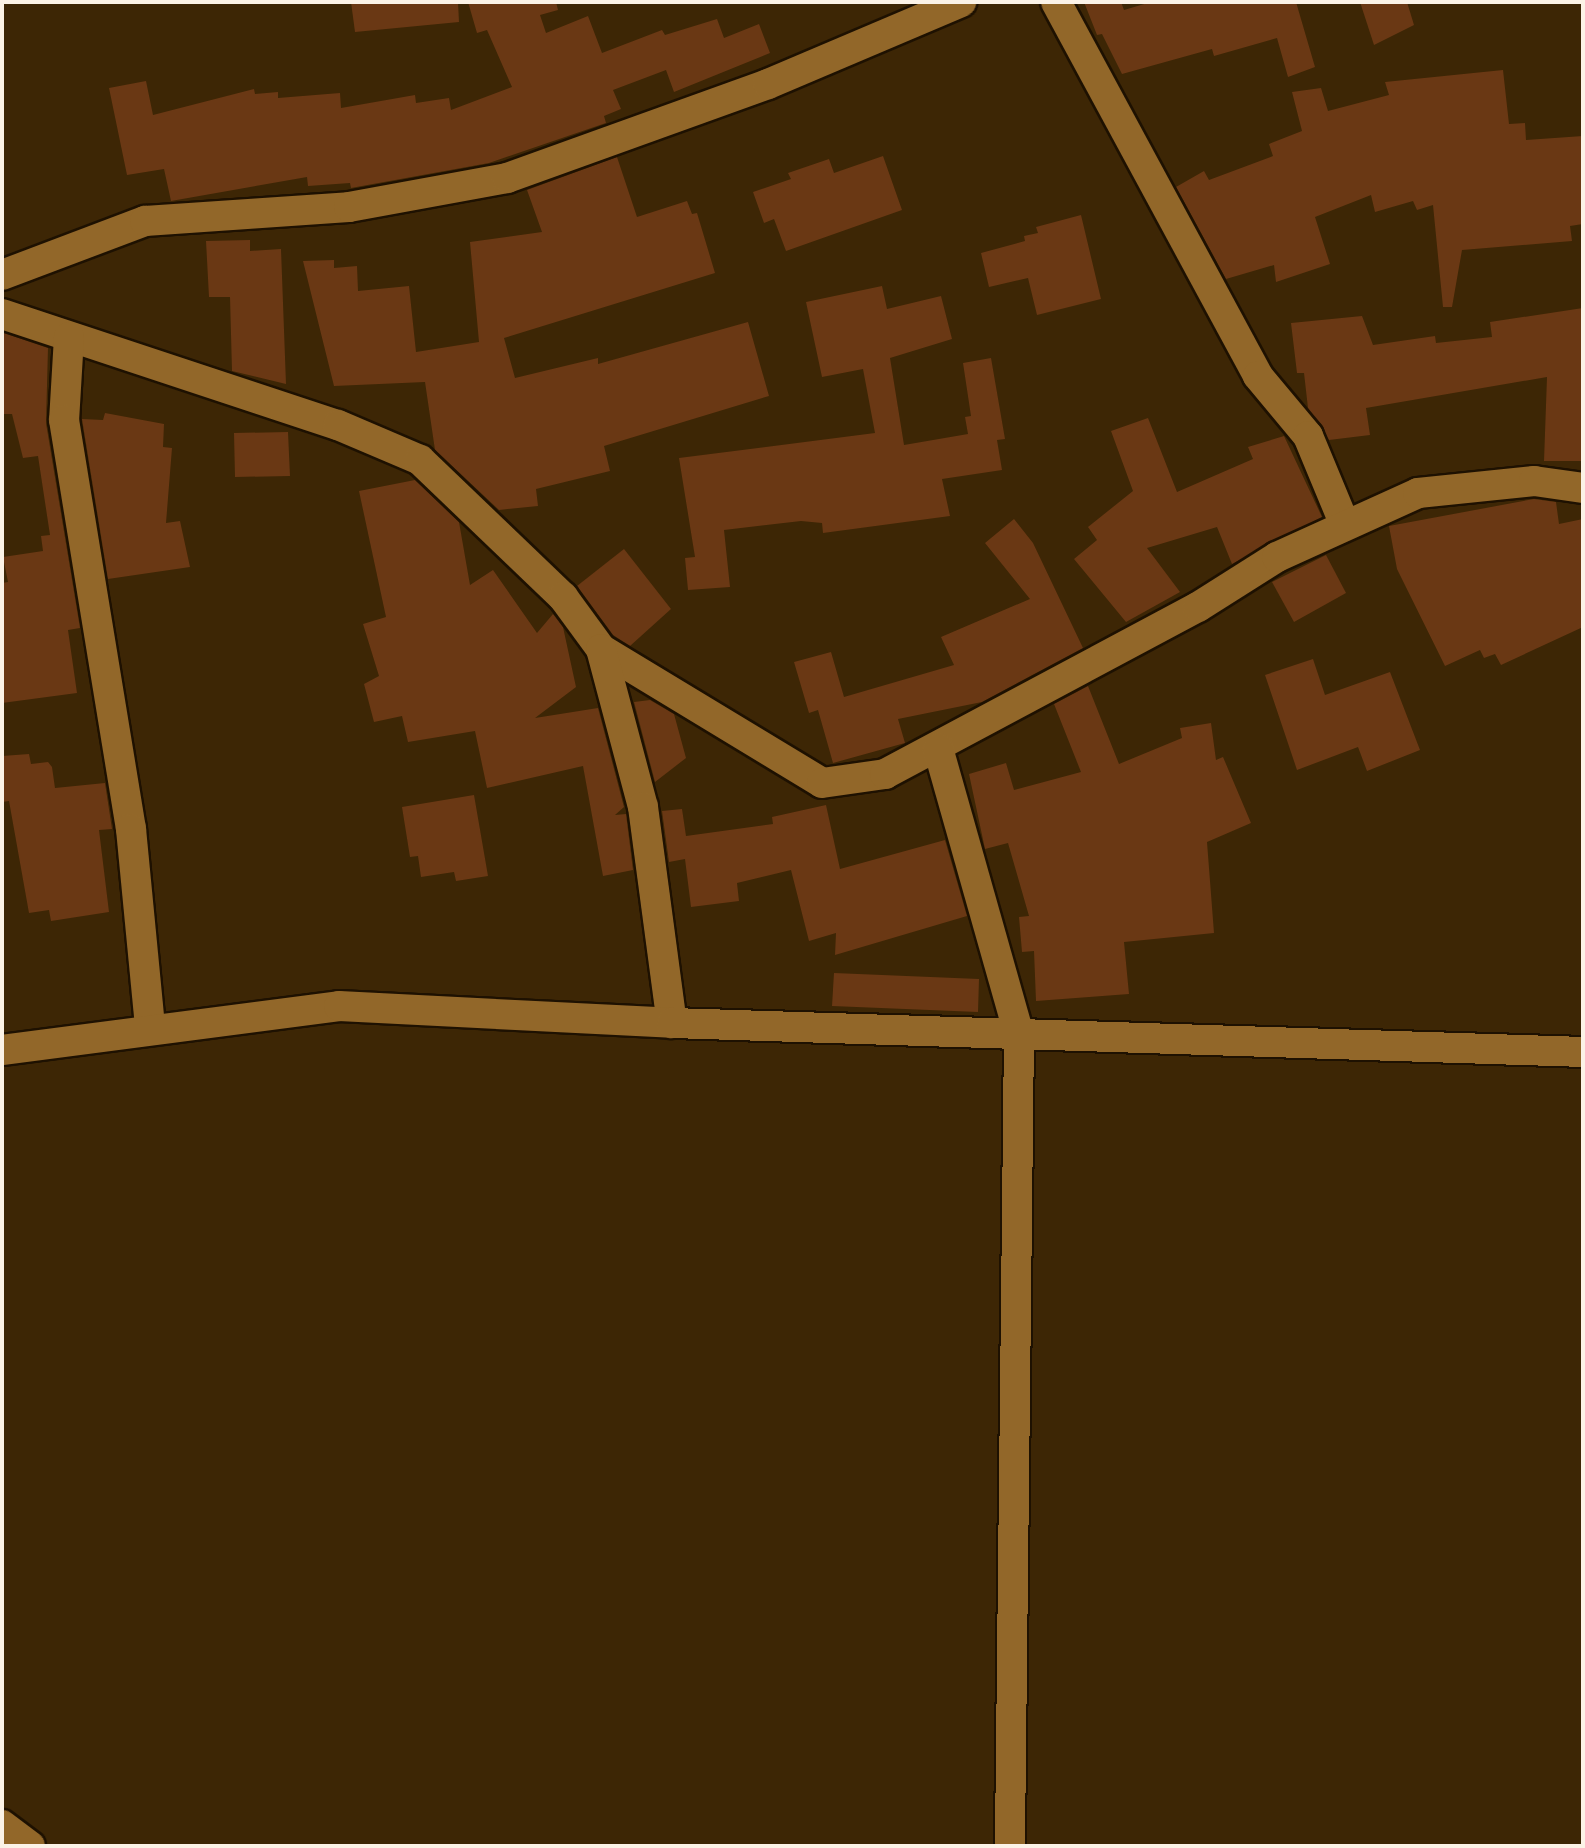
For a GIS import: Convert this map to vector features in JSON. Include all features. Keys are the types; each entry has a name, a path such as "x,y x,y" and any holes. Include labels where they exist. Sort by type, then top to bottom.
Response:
{"street":[{"path":"2,275 145,221 349,207 507,178 768,84 961,2"},
{"path":"1056,2 1258,376 1308,436 1344,523"},
{"path":"2,314 338,425 420,460 563,597 601,649 643,807 672,1023"},
{"path":"69,337 64,420 131,829 150,1027"},
{"path":"601,649 822,783 885,774 938,748 1344,523 1418,493 1534,481 1583,488"},
{"path":"938,748 1019,1034 1010,1846"},
{"path":"2,1050 150,1027 339,1006 672,1023 1583,1052"},
{"path":"2,1825 30,1846"}],"building":[{"path":"351,2 458,2 459,22 355,32"},
{"path":"468,2 556,2 558,10 540,15 546,33 588,16 602,53 662,30 665,35 717,19 724,38 759,24 770,53 674,92 666,70 613,90 621,109 604,116 606,123 489,163 351,188 350,183 308,186 307,177 171,201 164,169 127,175 109,88 146,81 153,115 254,89 255,94 278,92 278,98 340,93 341,108 415,95 416,103 449,98 451,110 512,87 487,30 477,33"},
{"path":"1084,2 1121,2 1124,10 1151,2 1296,2 1315,67 1288,77 1277,38 1214,56 1212,49 1122,74 1102,34 1097,35"},
{"path":"1360,2 1407,2 1414,25 1374,45"},
{"path":"1503,70 1509,124 1525,123 1526,140 1583,136 1583,224 1570,226 1572,241 1462,250 1452,307 1443,307 1433,205 1417,210 1413,201 1375,212 1371,195 1315,217 1330,264 1276,282 1274,265 1226,279 1176,187 1204,171 1209,180 1273,156 1269,144 1302,131 1292,92 1321,88 1328,111 1389,95 1385,82"},
{"path":"883,156 902,210 786,251 774,219 764,223 753,192 791,179 788,173 829,159 834,173"},
{"path":"617,157 637,217 687,201 692,214 697,213 715,273 504,338 515,378 598,358 598,364 748,322 769,396 604,446 610,471 536,489 538,506 499,510 435,450 425,382 334,386 303,261 334,260 334,268 357,266 358,291 409,286 416,352 479,342 470,242 542,232 527,190"},
{"path":"1081,215 1101,299 1037,315 1028,278 989,287 981,253 1025,241 1024,236 1038,233 1036,227"},
{"path":"250,240 250,251 281,249 286,384 232,371 230,297 209,297 206,241"},
{"path":"882,286 887,309 941,296 952,339 890,358 904,445 968,434 965,417 971,416 963,363 991,358 1005,439 997,440 1002,470 942,479 950,516 823,533 822,523 801,521 724,530 730,587 688,590 685,558 695,557 679,458 875,433 863,369 822,377 806,302"},
{"path":"1583,308 1583,461 1544,461 1547,377 1366,408 1370,435 1329,440 1308,408 1304,373 1297,373 1291,323 1362,316 1373,345 1435,336 1436,343 1492,337 1490,322"},
{"path":"4,333 48,348 46,423 80,628 68,630 77,693 2,703 2,583 8,582 3,557 43,551 41,536 50,535 38,456 23,458 12,414 2,414"},
{"path":"105,413 164,424 163,447 172,448 166,523 180,521 190,567 108,579 82,419 103,420"},
{"path":"1148,418 1177,492 1253,459 1248,447 1284,436 1322,517 1232,564 1217,527 1147,548 1180,592 1126,622 1074,559 1097,540 1088,527 1133,491 1111,431"},
{"path":"288,432 290,476 235,477 234,433"},
{"path":"415,480 459,522 470,585 493,570 537,633 553,614 563,627 576,687 535,718 598,708 624,807 615,815 626,814 633,870 603,876 583,766 487,788 475,731 408,742 402,716 374,722 364,684 379,676 363,624 386,617 359,491"},
{"path":"1534,499 1556,502 1559,524 1583,519 1583,627 1501,665 1495,654 1484,658 1480,650 1445,666 1397,569 1389,526"},
{"path":"1014,519 1033,543 1083,648 982,702 898,719 905,743 833,763 818,710 809,713 794,662 831,652 844,697 954,665 941,637 1030,599 985,543"},
{"path":"624,549 671,609 630,646 613,635 577,586"},
{"path":"1326,555 1346,593 1294,622 1272,582"},
{"path":"1313,659 1325,695 1390,672 1420,750 1367,771 1358,747 1297,770 1265,675"},
{"path":"1088,686 1119,764 1182,738 1180,728 1211,723 1216,760 1223,757 1251,823 1207,842 1214,933 1124,942 1129,994 1036,1001 1034,951 1022,952 1019,917 1029,916 1008,843 985,849 969,774 1006,763 1014,790 1081,772 1054,704"},
{"path":"650,700 674,714 686,758 655,782 634,702"},
{"path":"29,754 31,764 48,762 52,767 55,788 105,783 112,829 99,830 109,912 51,921 49,910 29,913 9,801 2,802 2,756"},
{"path":"474,795 488,876 456,881 454,872 421,877 418,856 410,857 402,807"},
{"path":"826,805 840,869 945,840 967,916 835,955 836,933 809,941 791,870 737,883 739,901 691,907 685,859 669,862 662,811 682,809 686,836 773,824 772,817"},
{"path":"834,973 979,979 978,1012 832,1006"}]}
